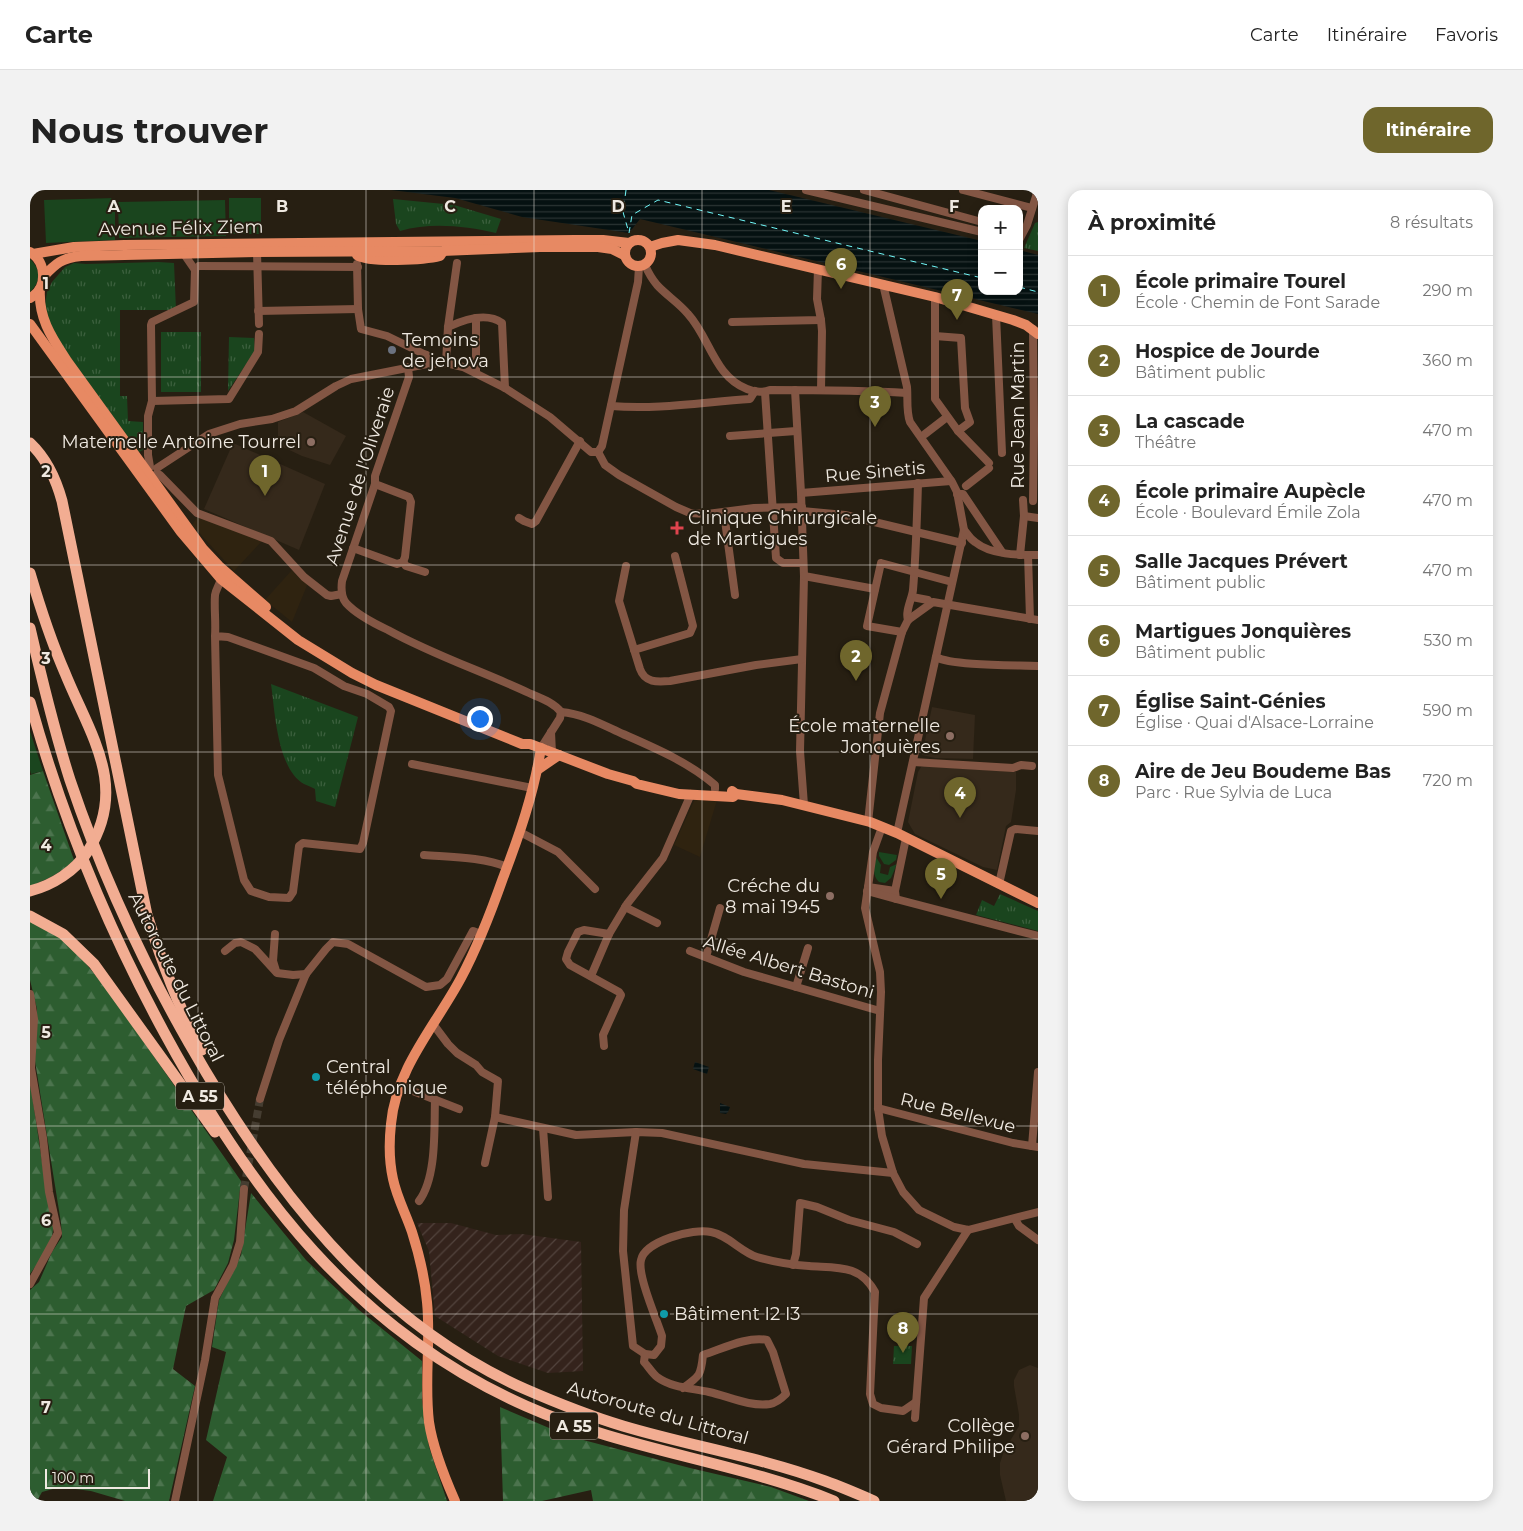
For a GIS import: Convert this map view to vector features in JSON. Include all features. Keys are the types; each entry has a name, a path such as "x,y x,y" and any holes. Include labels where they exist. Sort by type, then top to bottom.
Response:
{"highway":[{"path":"30,444 43,457 52,472 62,501 147,915 158,949 167,976 192,1033 264,1163"},
{"path":"30,573 64,673 99,753 105,775 106,797 105,812 101,825 96,838 85,855 60,878 50,884 30,891"},
{"name":"Autoroute du Littoral","path":"30,628 48,706 70,780 88,829 130,929 173,1015 212,1084 264,1163 316,1229 365,1280 411,1319 474,1363 562,1405 624,1426 757,1460 825,1480 874,1501"},
{"name":"Autoroute du Littoral","path":"30,702 77,842 129,964 184,1068 227,1140 276,1207 323,1262 376,1312 436,1358 487,1387 526,1406 567,1424 615,1439 758,1476 834,1501"},
{"path":"30,916 63,934 94,964 205,1119 276,1207"}],"main road":[{"name":"Avenue Félix Ziem","path":"32,253 74,247 134,244 575,240 603,240 629,243"},
{"path":"640,240 650,247 651,255 642,266 631,265 625,259 626,246 632,241 640,240"},
{"path":"650,247 670,240 715,245 935,297 1023,324 1035,332"},
{"name":"Avenue Félix Ziem","path":"43,277 60,261 70,257 257,252 373,260 430,259 440,256 442,251 540,247 612,248 624,255"},
{"path":"32,253 42,269 40,306 43,320 54,342 150,473 181,532 222,579 298,640 352,673 376,685 524,745 530,744"},
{"path":"30,298 40,289"},
{"path":"30,324 150,473 191,534 219,566 276,617 328,656 392,688 524,738 530,744 555,754 637,784 662,791 715,793 733,791 736,794 764,797 804,805 868,822 902,835 998,884 1038,902"},
{"path":"455,1501 440,1464 429,1422 427,1307 424,1279 412,1231 393,1178 390,1154 391,1121 400,1086 417,1049 460,980 481,934 520,832 541,748"},
{"path":"537,770 555,754"}],"street":[{"path":"806,190 978,231"},
{"path":"864,190 883,192 978,221"},
{"path":"963,190 1032,208"},
{"path":"1023,232 1038,190"},
{"name":"Avenue Félix Ziem","path":"257,252 258,266"},
{"name":"Avenue Félix Ziem","path":"197,268 204,253"},
{"name":"Avenue Félix Ziem","path":"184,254 197,268 258,266 357,258"},
{"path":"357,258 358,309 361,329 387,336 427,355 427,364"},
{"path":"446,364 448,327 457,263"},
{"path":"258,266 259,324"},
{"path":"642,266 653,280 688,314 697,325 720,368 728,377 742,387 755,392 770,390 821,390 828,392 870,391 907,393"},
{"path":"598,452 602,446 642,266"},
{"path":"150,473 148,416 152,401 151,325 152,322 194,302 197,268"},
{"path":"818,269 817,299 822,331 821,390"},
{"path":"638,280 653,280"},
{"path":"883,284 907,393 910,422 962,491 1002,552"},
{"path":"935,297 934,395 947,417 989,466 962,491"},
{"path":"258,311 358,309"},
{"path":"996,315 1002,453"},
{"path":"448,327 464,320 476,318 497,319 502,323 506,388"},
{"path":"476,318 476,373"},
{"path":"732,322 821,320"},
{"name":"Rue Jean Martin","path":"1035,332 1034,431 1036,501"},
{"path":"152,401 230,399 258,352 259,334"},
{"path":"934,336 961,338 965,408 970,422 958,431"},
{"path":"150,473 209,434 240,424 272,419 296,411 351,379 427,364 446,364 463,367 506,388 550,417 591,452 598,452"},
{"name":"Avenue de l'Oliveraie","path":"342,594 342,581 409,377 408,367"},
{"path":"795,390 804,576 800,751 804,805"},
{"path":"611,406 642,407 706,404 750,399 755,392"},
{"path":"765,392 777,560 782,563 803,563"},
{"path":"895,895 913,762 964,530 962,491 953,481 912,415 908,413"},
{"path":"925,434 947,417"},
{"path":"730,436 796,431"},
{"path":"519,518 532,524 536,521 580,441"},
{"path":"598,452 606,465 619,475 676,508 690,513 724,513 754,508 802,509 845,516 962,543"},
{"path":"138,459 148,455"},
{"path":"150,473 160,475 196,512 264,537 278,547 304,577 331,596 342,594 346,602 366,619 420,647 490,675 552,704 561,712 584,716 654,748 705,777 715,785 715,793"},
{"name":"Rue Sinetis","path":"801,494 953,481"},
{"path":"908,620 907,616 912,596 917,532 918,483"},
{"path":"375,484 410,497 411,502 403,562"},
{"path":"912,596 928,600 930,603 948,604 1034,620 1029,600 1024,555 1024,516 1019,499 1036,501"},
{"path":"724,513 735,595"},
{"path":"1024,516 1038,518"},
{"path":"964,530 976,544 989,550 1038,555"},
{"path":"353,548 398,564 403,562"},
{"path":"634,650 690,633 693,626 675,556"},
{"path":"403,562 406,566 426,572"},
{"path":"902,632 867,626 881,563 952,582"},
{"path":"215,636 228,637 314,668 344,686 367,694 389,707 391,711 363,844 360,849 303,843 299,846 293,892 288,898 269,897 251,891 244,880 218,775 215,636 216,593 222,579 219,566"},
{"path":"626,566 619,601 642,674 646,679 656,682 802,659"},
{"path":"804,576 875,589"},
{"path":"1029,600 1038,599"},
{"path":"868,822 880,713 902,632 908,620 930,603"},
{"path":"936,657 941,660 962,662 1038,666"},
{"path":"541,748 560,718 561,712"},
{"path":"530,744 551,732"},
{"path":"551,732 555,754"},
{"path":"913,762 1014,768 1021,765 1032,766"},
{"path":"412,764 532,788"},
{"path":"591,976 609,934 625,907 663,858 691,791"},
{"path":"882,827 873,852 865,901 866,914 880,972 882,992 878,1060 878,1108 882,1136 893,1173 903,1192 919,1210 954,1227 968,1230 1038,1212"},
{"path":"998,884 1010,832 1015,829 1038,830"},
{"path":"520,832 558,852 595,889"},
{"path":"424,855 501,864 507,867"},
{"path":"867,889 895,895 1038,936"},
{"path":"625,907 657,923"},
{"path":"706,958 720,908"},
{"path":"260,1099 279,1040 306,974 333,942 348,944 426,986 440,985 447,979 473,930 481,934"},
{"path":"604,1046 603,1035 621,995 619,992 570,965 566,959 578,932 584,930 609,934"},
{"path":"275,934 273,961 276,971"},
{"path":"225,951 235,942 242,942 255,949 277,973 306,974"},
{"path":"796,987 808,948"},
{"name":"Allée Albert Bastoni","path":"690,951 744,972 880,1011"},
{"path":"30,994 34,1019 31,1068 49,1192 58,1233 30,1284"},
{"path":"433,1024 457,1053 476,1065 482,1072 498,1081 495,1117 485,1163"},
{"path":"1035,1146 1038,1072"},
{"path":"400,1086 459,1109"},
{"path":"420,1201 430,1176 434,1140 435,1100"},
{"name":"Rue Bellevue","path":"878,1108 1013,1143 1035,1146"},
{"path":"495,1117 576,1135 636,1132 668,1134 804,1164 893,1173"},
{"path":"542,1128 548,1197"},
{"path":"636,1132 624,1210 624,1251 633,1346 645,1354 654,1355 661,1346 662,1336 643,1279 640,1260 648,1249 671,1237 698,1232 712,1232 755,1256 793,1264 838,1267 854,1271 870,1282 875,1292 870,1394 873,1404 881,1408 903,1411 916,1402"},
{"path":"175,1501 205,1360 215,1298 233,1265 240,1242 244,1190"},
{"path":"793,1264 796,1254 800,1203 817,1207 849,1220 894,1232 917,1244"},
{"path":"1015,1219 1020,1226 1038,1240"},
{"path":"915,1418 924,1298 968,1230"},
{"path":"645,1354 644,1362 656,1376 683,1388 708,1392 754,1404 776,1403 786,1394 773,1352 767,1340 760,1339 752,1339 703,1355 701,1372 683,1388"}],"shaded area":[{"path":"391,190 769,190 978,240 978,295 1023,295 1023,251 1038,255 1038,314 640,219 629,233 522,217 455,198"},
{"name":"Maternelle Antoine Tourrel","path":"303,412 346,436 330,465 302,456 283,447 278,437 278,422"},
{"path":"233,443 325,484 299,550 204,509"},
{"path":"198,516 263,540 234,571 192,525"},
{"path":"292,570 299,578 308,583 292,622 265,600"},
{"name":"École maternelle Jonquières","path":"932,707 975,715 973,759 935,758 922,755"},
{"path":"924,766 1016,772 1016,790 1011,822 1006,826 997,870 983,867 915,834 908,822 918,772"},
{"path":"695,799 717,800 700,857 674,845"},
{"path":"695,1062 709,1067 707,1074 693,1069"},
{"path":"720,1103 730,1107 726,1114 720,1113"},
{"path":"417,1223 451,1223 496,1235 522,1234 581,1242 583,1371 548,1373 498,1356 435,1316 429,1251"},
{"name":"Collège Gérard Philipe","path":"1030,1365 1038,1368 1038,1501 1006,1501 1000,1475 1000,1463 1004,1451 1019,1426 1014,1380 1019,1370"}],"green space":[{"path":"115,198 115,240 46,243 44,200"},
{"path":"229,198 261,198 261,234 229,234"},
{"path":"393,199 454,205 501,219 496,233 448,226 412,228 400,231 396,224"},
{"path":"225,200 226,236 119,238 118,202"},
{"path":"1038,222 1038,251 1024,248 1035,223"},
{"path":"30,259 38,271 38,280 30,292"},
{"path":"74,263 174,263 176,310 120,310 120,396 127,396 128,421 143,422 143,450 139,452 51,331 45,306 47,292 52,282 65,267"},
{"path":"161,332 201,332 201,392 161,392"},
{"path":"229,337 254,338 255,351 228,391"},
{"path":"271,684 358,717 335,807 316,801 315,789 295,777 288,766 276,724"},
{"path":"30,731 43,771 31,774 30,770"},
{"path":"43,771 74,860 54,875 30,886 30,775"},
{"path":"879,852 897,855 896,860 889,865 884,864 879,856"},
{"path":"876,857 881,865 880,873 888,875 890,867 897,864 891,878 885,883 879,882 875,877"},
{"path":"1000,894 1038,911 1038,931 976,915 982,900 994,906"},
{"path":"30,920 49,930 73,948 106,988 241,1181 234,1240 228,1263 214,1290 186,1306 173,1369 195,1386 169,1501 125,1501 91,1491 60,1487 42,1492 37,1501 30,1496 30,1290 39,1282 52,1252 62,1237 35,1061 37,1009 30,980"},
{"path":"30,1081 53,1232 49,1245 30,1274"},
{"path":"251,1193 306,1260 359,1310 422,1361 422,1401 429,1447 447,1501 213,1501 227,1457 206,1440 226,1352 212,1347 219,1300 241,1255"},
{"path":"894,1346 912,1346 911,1364 893,1364"},
{"path":"500,1407 568,1436 771,1487 809,1501 593,1501 591,1490 542,1501 503,1501"}],"ferry route":[{"path":"626,190 623,212 629,233 632,215 658,200 978,277"},
{"path":"1023,288 1038,292"}],"tunnel":[{"path":"244,1189 260,1099"}],"place":[{"name":"Martigues Jonquières","path":"841,289"},
{"name":"Église Saint-Génies","path":"957,320"},
{"name":"Temoins de jehova","path":"392,350"},
{"name":"La cascade","path":"875,427"},
{"name":"Maternelle Antoine Tourrel","path":"311,442"},
{"name":"École primaire Tourel","path":"265,496"},
{"name":"Clinique Chirurgicale de Martigues","path":"677,528"},
{"name":"Hospice de Jourde","path":"856,681"},
{"name":"École maternelle Jonquières","path":"950,736"},
{"name":"École primaire Aupècle","path":"960,818"},
{"name":"Créche du 8 mai 1945","path":"830,896"},
{"name":"Salle Jacques Prévert","path":"941,899"},
{"name":"Central téléphonique","path":"316,1077"},
{"name":"Bâtiment I2 I3","path":"664,1314"},
{"name":"Aire de Jeu Boudeme Bas","path":"903,1353"},
{"name":"Collège Gérard Philipe","path":"1025,1436"}]}
